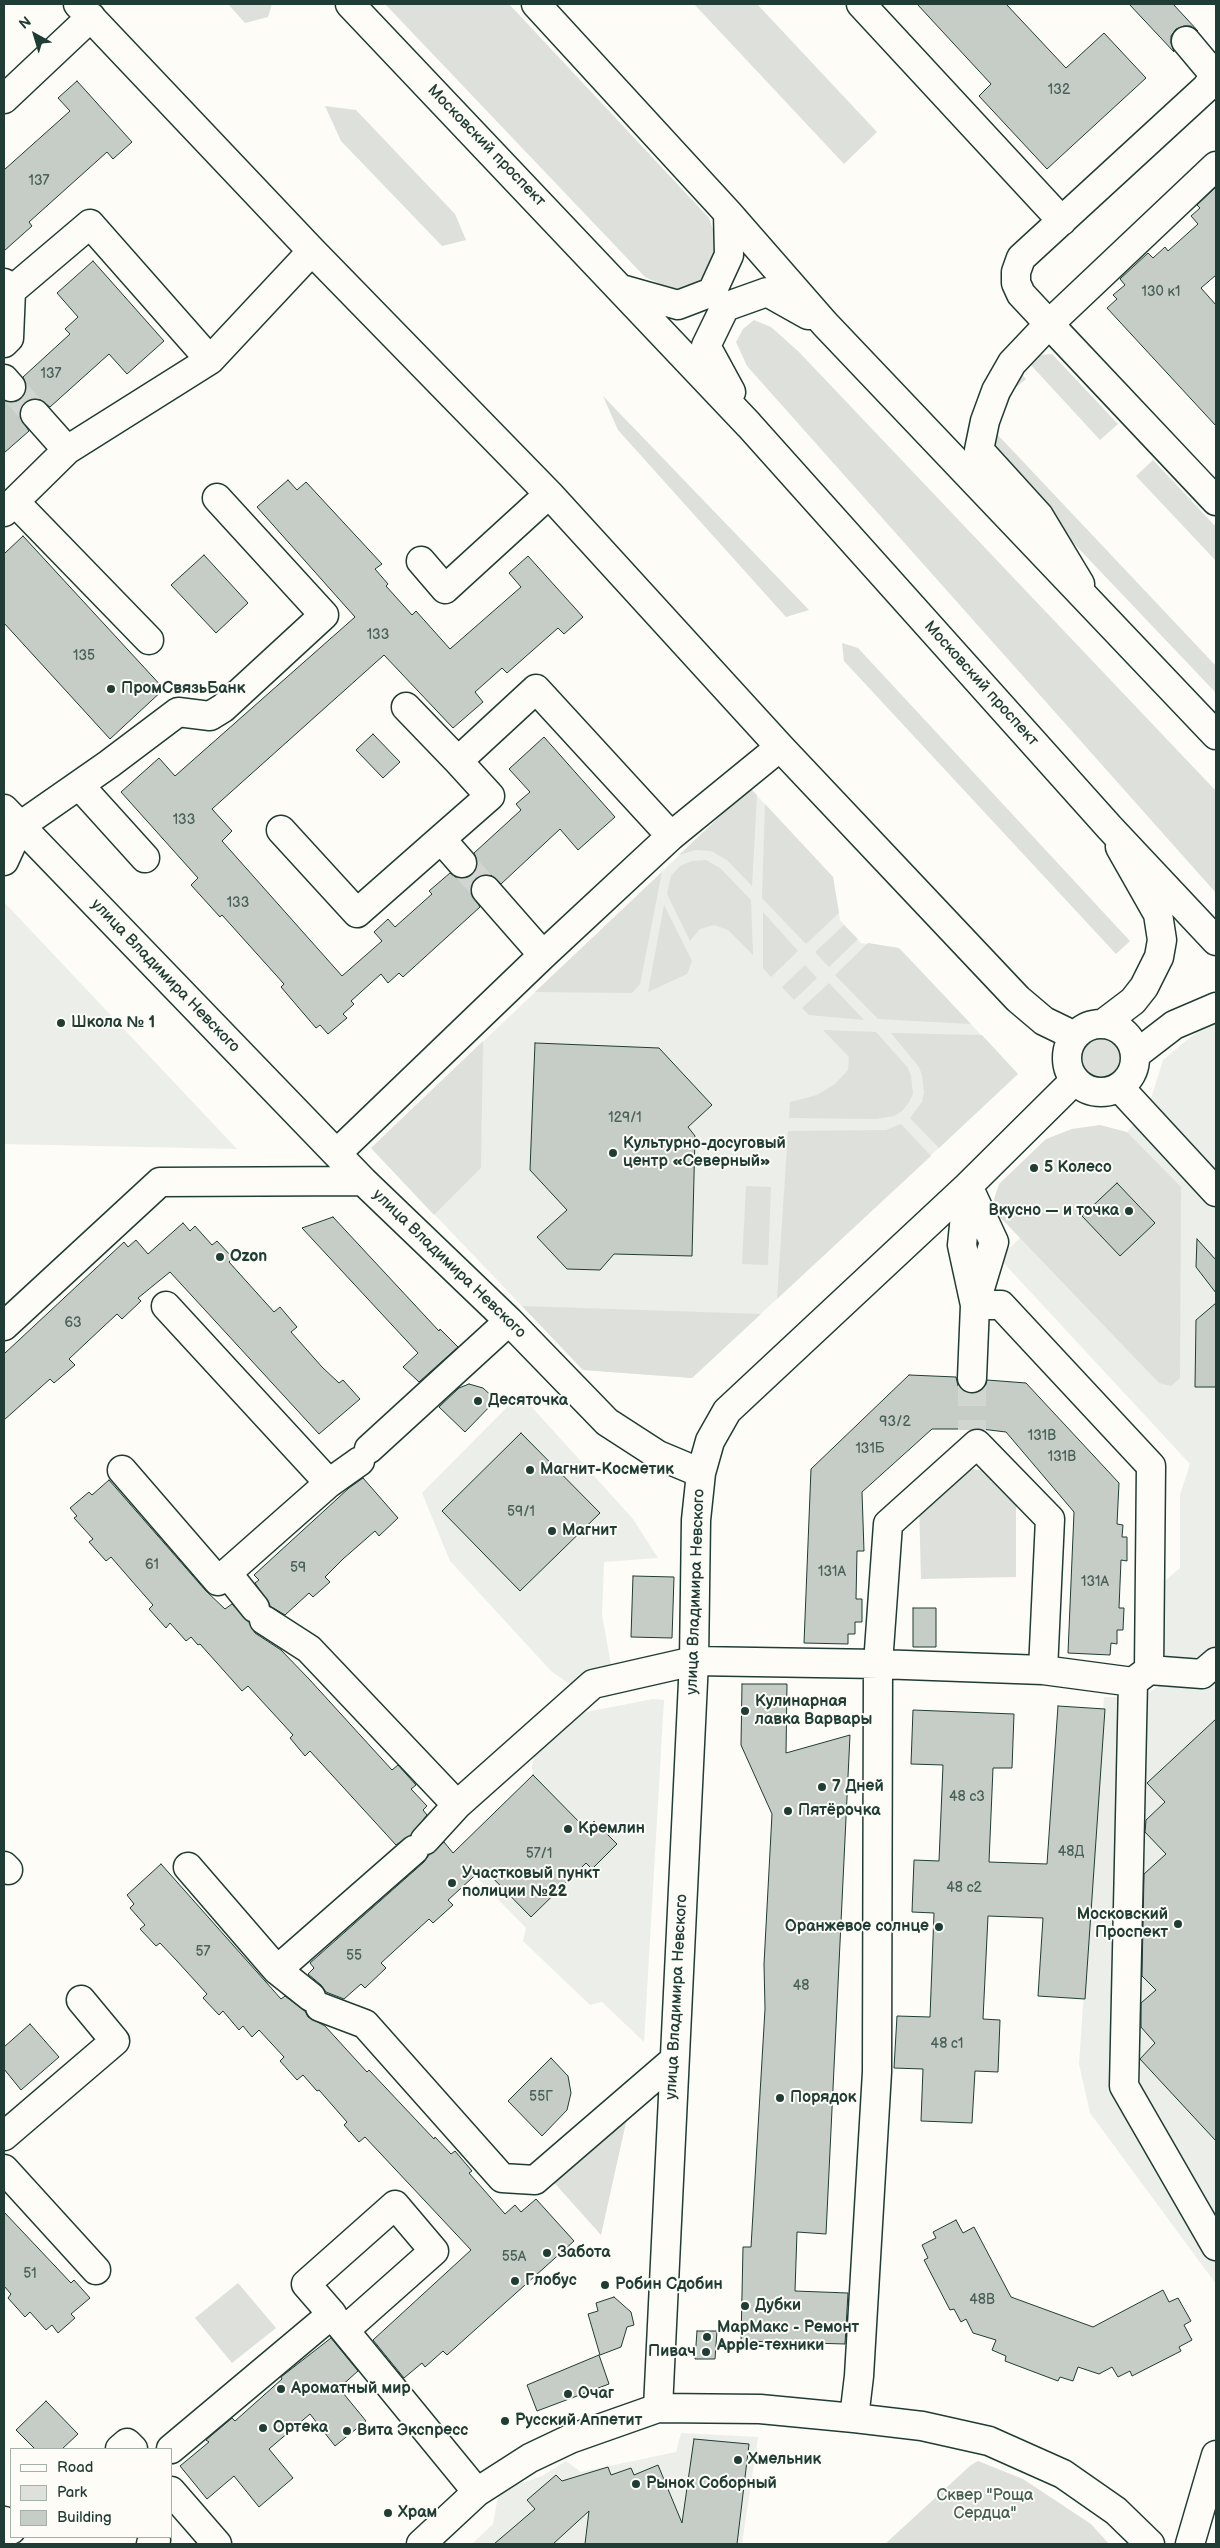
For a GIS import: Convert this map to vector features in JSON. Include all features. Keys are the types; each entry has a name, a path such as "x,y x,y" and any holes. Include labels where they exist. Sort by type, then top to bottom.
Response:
{"street":[{"name":"Московский проспект","path":"350,4 749,425 1110,828 1216,941"},
{"name":"Московский проспект","path":"536,4 728,213 825,324 1216,735"},
{"path":"860,4 1062,221"},
{"path":"4,99 85,10 312,251 549,494 780,747 1018,999 1044,1021 1075,1036"},
{"path":"1186,41 1208,66 1212,72 1212,80 1022,258 1016,272 1016,283 1021,294 1216,501"},
{"path":"1216,166 1049,324 1012,362 1000,384 985,422 979,450 1039,516 1094,607 1216,716"},
{"path":"621,289 678,305 712,292 729,255 728,213"},
{"path":"4,343 9,338 8,287 90,224 210,360"},
{"path":"148,640 9,507 67,450 210,360 312,251"},
{"name":"Московский проспект","path":"749,425 706,346 725,307 767,292 825,324"},
{"path":"35,414 67,450"},
{"path":"421,561 445,589 549,494"},
{"path":"4,861 12,818 78,785 178,712 210,716 223,708 324,616 217,498"},
{"path":"458,761 536,689 671,836"},
{"path":"281,830 357,913 490,796 406,707"},
{"path":"337,1153 543,955 671,836 780,747"},
{"path":"78,785 145,858"},
{"name":"улица Владимира Невского","path":"12,818 363,1181 509,1321 607,1422 658,1455 701,1473 696,1520 694,1661 673,2061 658,2408"},
{"path":"1104,1023 1133,1001 1144,987 1159,957 1162,940 1158,914 1110,828"},
{"path":"441,839 462,863"},
{"path":"486,890 543,955"},
{"path":"1135,1055 1174,1025 1216,1007"},
{"path":"1104,1023 1122,1031 1129,1038 1135,1055 1132,1071 1119,1087 1100,1092 1082,1086 1075,1080 1070,1072 1067,1054 1075,1036 1093,1024 1104,1023"},
{"path":"701,1473 710,1441 727,1411 968,1186 1075,1080"},
{"path":"1119,1087 1216,1192"},
{"path":"6,1320 160,1182 363,1181"},
{"path":"968,1186 962,1246 975,1305 972,1378"},
{"path":"975,1305 1001,1305 1151,1466 1124,2086 1216,2246"},
{"path":"166,1306 329,1483"},
{"path":"122,1470 218,1580 364,1455 509,1321"},
{"path":"854,2418 859,2376 877,2072 878,1664 888,1524 974,1437 1050,1519 1042,1670"},
{"path":"227,1573 260,1614 309,1648 457,1805"},
{"path":"277,1970 420,1845 457,1805 593,1684 694,1661 878,1664 1141,1676 1202,1674 1216,1662"},
{"path":"188,1867 277,1970 315,2002 365,2024 502,2178 535,2180 673,2061"},
{"path":"4,2136 115,2041 81,2000"},
{"path":"4,2169 96,2270"},
{"path":"172,2448 338,2322 434,2251 395,2205 300,2277 338,2322 477,2492"},
{"path":"421,2544 477,2492 530,2458 570,2439 658,2408 760,2409 854,2418 922,2426 989,2441 1063,2474 1116,2511 1150,2544"},
{"path":"121,2448 127,2444 132,2448"},
{"path":"1190,2544 1216,2455"},
{"path":"172,2492 217,2544"}],"shaded area":[{"path":"750,788 833,877 840,920 861,943 899,948 1018,1074 692,1378 583,1370 371,1148"},
{"name":"Школа № 1","path":"4,902 237,1149 4,1144"},
{"path":"1216,1016 1216,2284 1090,2113 1079,2064 1104,1697 1141,1698 1160,1685 1161,1584 1180,1568 1180,1495 1190,1464 999,1258 1117,1146 1150,1102 1163,1060"},
{"path":"520,1394 633,1519 658,1558 604,1562 602,1615 612,1670 571,1685 551,1671 450,1561 422,1493"},
{"path":"653,1699 664,1700 644,2042 602,2002 590,2005 523,1941 526,1928 453,1853 533,1775 532,1766 536,1749 586,1712"},
{"name":"Рынок Соборный","path":"681,2433 758,2437 742,2544 472,2544 493,2524 499,2491 542,2476 566,2461 581,2472 676,2452"}],"green space":[{"path":"228,4 272,4 268,17 245,23"},
{"path":"385,4 509,4 709,218 720,249 706,279 675,291 645,277"},
{"path":"694,4 757,4 877,132 844,164"},
{"path":"325,106 356,110 455,214 466,240 442,246 341,141"},
{"path":"754,320 771,327 799,352 1216,791 1216,893 747,366 736,342 743,329"},
{"path":"1052,354 1118,424 1100,440 1029,363 1041,355"},
{"path":"1019,371 1026,379 1014,389 996,433 1216,666 1216,693 1061,530 988,448 1015,375"},
{"path":"603,396 809,610 786,617 618,430"},
{"path":"1153,460 1216,527 1216,561 1136,476"},
{"path":"842,643 858,648 1130,941 1116,954 844,661"},
{"path":"750,788 757,795 752,886 727,860 711,851 695,850 679,855"},
{"path":"765,804 833,877 839,913 806,944 762,898"},
{"path":"706,860 720,868 751,900 753,955 728,930 714,925 700,929 690,941 667,894 671,876 680,866 692,861"},
{"path":"662,872 640,984 632,993 535,992"},
{"path":"664,905 692,961 687,974 648,992"},
{"path":"763,912 798,951 771,977 763,968"},
{"path":"844,925 858,939 829,967 815,952"},
{"path":"868,943 899,948 971,1024 878,1019 835,975"},
{"path":"805,965 817,978 794,1000 782,987"},
{"path":"829,983 864,1020 809,1015 802,1008"},
{"path":"823,1030 876,1032 908,1068 911,1076 913,1094 902,1111 894,1116 876,1119 789,1118 790,1102 817,1095 835,1084 848,1070 849,1057"},
{"path":"891,1033 982,1035 1018,1074 939,1148 910,1118 922,1102 924,1092 922,1075 919,1067"},
{"path":"1095,1033 1105,1033 1118,1040 1125,1053 1125,1063 1118,1076 1105,1083 1095,1083 1086,1079 1079,1072 1075,1063 1075,1053 1079,1044 1086,1037"},
{"path":"483,1041 481,1168 434,1215 371,1148"},
{"path":"901,1124 931,1156 777,1299 788,1131 886,1130"},
{"path":"1100,1125 1127,1132 1181,1187 1180,1378 1171,1386 1159,1383 998,1215 994,1199 999,1184 1046,1139 1072,1129"},
{"path":"746,1186 771,1187 768,1265 742,1264"},
{"path":"522,1306 761,1314 692,1378 583,1370"},
{"path":"961,1468 982,1470 1016,1503 1016,1577 921,1579 919,1504"},
{"path":"629,2109 601,2235 550,2178"},
{"path":"238,2283 276,2328 232,2363 195,2318"},
{"name":"Сквер \"Роща Сердца\"","path":"978,2461 1023,2479 1091,2524 1109,2544 885,2544 971,2465"}],"building":[{"path":"917,4 1006,4 1066,68 1104,33 1146,78 1047,169 979,96 991,84"},
{"path":"1129,4 1173,4 1198,31 1191,26 1176,29 1171,36 1174,52"},
{"path":"77,81 132,142 113,159 107,152 29,222 32,226 4,251 4,170 70,111 58,98"},
{"path":"1216,187 1216,275 1201,288 1216,305 1216,426 1107,308 1117,299 1113,295 1125,285 1120,279 1148,253 1153,258 1165,247 1168,251 1198,224 1191,216 1200,208 1197,205"},
{"path":"93,261 164,341 127,374 109,354 50,407 39,399 25,402 20,409 20,417 29,431 4,453 4,400 14,402 22,398 26,392 26,384 23,377 70,334 65,329 78,317 57,293"},
{"path":"288,480 297,490 306,482 382,564 375,569 388,584 386,586 412,615 416,611 450,649 521,587 509,573 528,556 583,617 564,634 558,628 507,673 502,668 475,692 483,702 453,728 384,655 212,809 232,831 222,841 342,976 382,941 374,932 388,919 395,927 432,894 429,891 450,873 457,878 465,878 473,874 477,868 477,860 474,853 521,810 516,804 530,792 509,769 544,737 615,817 578,850 560,829 501,884 491,875 483,875 476,878 471,885 471,893 480,907 403,977 399,973 388,983 381,974 351,1001 354,1004 343,1014 347,1018 328,1034 320,1025 316,1028 281,987 284,984 222,915 220,917 191,885 198,878 121,792 159,758 175,776 355,617 257,507"},
{"path":"23,536 164,689 110,739 4,623 4,554"},
{"path":"204,555 248,603 216,633 171,585"},
{"path":"373,734 400,762 383,778 356,750"},
{"name":"Культурно-досуговый центр «Северный»","path":"535,1043 659,1048 712,1105 688,1127 695,1136 692,1256 614,1254 600,1270 567,1269 537,1237 567,1210 530,1170"},
{"path":"1117,1183 1155,1223 1120,1256 1082,1216"},
{"path":"333,1217 439,1331 440,1329 458,1347 419,1382 403,1367 418,1353 302,1228"},
{"path":"183,1223 190,1231 195,1226 212,1245 217,1241 233,1258 229,1262 274,1312 280,1307 297,1327 291,1332 322,1367 339,1383 343,1380 360,1399 319,1434 170,1272 138,1298 141,1301 122,1319 117,1314 69,1359 75,1365 54,1383 50,1379 4,1420 4,1354 124,1242 128,1247 136,1240 148,1254"},
{"path":"1197,1239 1216,1260 1216,1293 1196,1267"},
{"path":"1216,1303 1216,1387 1195,1387 1196,1320"},
{"path":"909,1375 956,1377 958,1386 963,1391 971,1394 980,1392 985,1387 987,1380 1026,1383 1119,1483 1117,1524 1123,1525 1122,1537 1127,1537 1127,1561 1121,1560 1119,1608 1124,1608 1123,1630 1117,1630 1117,1644 1111,1643 1110,1655 1068,1653 1074,1512 1006,1432 981,1429 932,1429 862,1492 864,1551 857,1551 856,1599 862,1599 862,1622 855,1622 855,1634 848,1634 848,1644 804,1643 811,1469"},
{"path":"469,1384 483,1388 496,1400 465,1432 439,1407 459,1388"},
{"path":"521,1433 600,1513 520,1591 442,1511"},
{"path":"363,1478 398,1518 379,1536 375,1531 343,1559 325,1577 330,1582 313,1597 309,1593 285,1615 270,1606 255,1583 259,1580 254,1575 349,1488"},
{"path":"109,1480 206,1591 225,1609 232,1604 249,1622 255,1633 281,1650 392,1770 398,1765 416,1785 411,1789 427,1806 423,1810 427,1815 411,1835 396,1845 310,1751 305,1756 290,1738 293,1735 248,1686 242,1691 200,1644 198,1645 191,1637 186,1641 170,1623 166,1628 149,1609 153,1605 111,1557 106,1561 89,1542 93,1539 74,1518 77,1516 70,1508 89,1492 92,1495"},
{"path":"633,1576 674,1577 672,1638 631,1637"},
{"path":"913,1608 936,1608 936,1647 913,1647"},
{"path":"742,1684 787,1684 786,1753 850,1735 826,2234 797,2232 795,2291 848,2293 845,2344 741,2341 743,2247 751,2247 765,2009 764,1964 772,1814 741,1745"},
{"path":"1058,1706 1105,1709 1085,1999 1038,1996 1043,1918 988,1916 983,2019 1000,2020 998,2072 975,2071 972,2123 921,2121 923,2069 894,2068 897,2016 930,2017 934,1913 912,1912 914,1860 939,1861 943,1765 911,1764 913,1710 1014,1714 1012,1768 993,1768 989,1862 1047,1864"},
{"name":"Московский Проспект","path":"1216,1719 1216,2141 1140,2059 1155,2043 1141,2027 1141,2003 1156,1990 1142,1976 1144,1874 1166,1854 1145,1832 1146,1820 1165,1802 1147,1783"},
{"path":"533,1775 586,1829 594,1821 617,1844 592,1869 586,1863 531,1917 483,1868 448,1900 453,1905 433,1923 429,1919 381,1963 386,1968 365,1988 361,1984 344,1999 326,1992 308,1974 314,1968 310,1963 424,1862 429,1855 444,1842 453,1853"},
{"path":"161,1864 281,1999 285,1996 305,2011 308,2017 325,2026 367,2072 369,2070 434,2139 435,2137 451,2154 455,2151 472,2171 469,2173 505,2214 515,2205 521,2212 536,2199 574,2241 447,2355 443,2351 425,2367 422,2363 404,2378 373,2340 471,2250 365,2137 359,2142 344,2125 347,2122 319,2090 317,2091 303,2075 297,2080 280,2061 284,2057 259,2030 252,2037 243,2026 239,2030 223,2011 219,2015 203,1998 207,1994 177,1961 160,1943 156,1946 140,1929 145,1925 130,1908 134,1904 127,1895"},
{"path":"30,2024 59,2057 21,2090 4,2069 4,2047"},
{"path":"551,2058 568,2076 571,2093 567,2110 542,2136 508,2101"},
{"path":"4,2212 71,2283 74,2280 90,2298 71,2314 75,2318 58,2333 52,2325 46,2330 30,2312 25,2317 8,2298 11,2294 4,2286"},
{"path":"956,2220 963,2233 974,2227 1011,2297 1093,2327 1163,2290 1169,2302 1178,2298 1191,2321 1184,2325 1192,2340 1179,2347 1181,2351 1132,2376 1130,2371 1118,2377 1112,2367 1099,2374 1078,2367 1073,2381 1060,2377 1058,2381 1005,2361 1006,2356 992,2350 996,2340 973,2333 966,2319 961,2322 954,2309 950,2310 924,2260 928,2258 922,2245 936,2238 933,2232"},
{"path":"614,2297 631,2312 634,2325 627,2327 621,2347 600,2355 588,2314 598,2311 596,2303"},
{"path":"697,2331 717,2331 715,2359 695,2359"},
{"path":"331,2338 358,2371 339,2388 366,2421 335,2446 310,2414 269,2449 293,2478 259,2507 234,2476 207,2499 180,2466 209,2442 206,2440 232,2418 235,2421 282,2379 281,2377"},
{"path":"599,2355 609,2384 537,2411 527,2385"},
{"path":"46,2401 78,2434 63,2448 34,2448 16,2430"},
{"name":"Рынок Соборный","path":"694,2439 749,2444 737,2544 585,2544 589,2511 553,2544 494,2544 535,2509 527,2500 556,2475 562,2481 608,2467 611,2475 631,2468 634,2475 658,2465 682,2523"}],"tunnel":[{"path":"11,387 35,414"},
{"path":"462,863 486,890"},
{"path":"972,1378 972,1430"}],"place":[{"name":"ПромСвязьБанк","path":"111,689"},
{"name":"Школа № 1","path":"61,1023"},
{"name":"Культурно-досуговый центр «Северный»","path":"613,1153"},
{"name":"5 Колесо","path":"1034,1168"},
{"name":"Вкусно — и точка","path":"1129,1211"},
{"name":"Ozon","path":"220,1257"},
{"name":"Десяточка","path":"478,1401"},
{"name":"Магнит-Косметик","path":"530,1470"},
{"name":"Магнит","path":"552,1531"},
{"name":"Кулинарная лавка Варвары","path":"745,1711"},
{"name":"7 Дней","path":"822,1787"},
{"name":"Пятёрочка","path":"788,1811"},
{"name":"Кремлин","path":"568,1829"},
{"name":"Участковый пункт полиции №22","path":"452,1883"},
{"name":"Московский Проспект","path":"1178,1924"},
{"name":"Оранжевое солнце","path":"939,1927"},
{"name":"Порядок","path":"780,2098"},
{"name":"Забота","path":"547,2253"},
{"name":"Глобус","path":"515,2281"},
{"name":"Робин Сдобин","path":"605,2285"},
{"name":"Дубки","path":"745,2306"},
{"name":"МарМакс - Ремонт Apple-техники","path":"707,2337"},
{"name":"Пивач","path":"706,2352"},
{"name":"Ароматный мир","path":"281,2389"},
{"name":"Очаг","path":"568,2394"},
{"name":"Русский Аппетит","path":"505,2421"},
{"name":"Ортека","path":"263,2428"},
{"name":"Вита Экспресс","path":"347,2431"},
{"name":"Хмельник","path":"738,2460"},
{"name":"Рынок Соборный","path":"636,2484"},
{"name":"Храм","path":"388,2513"}]}
